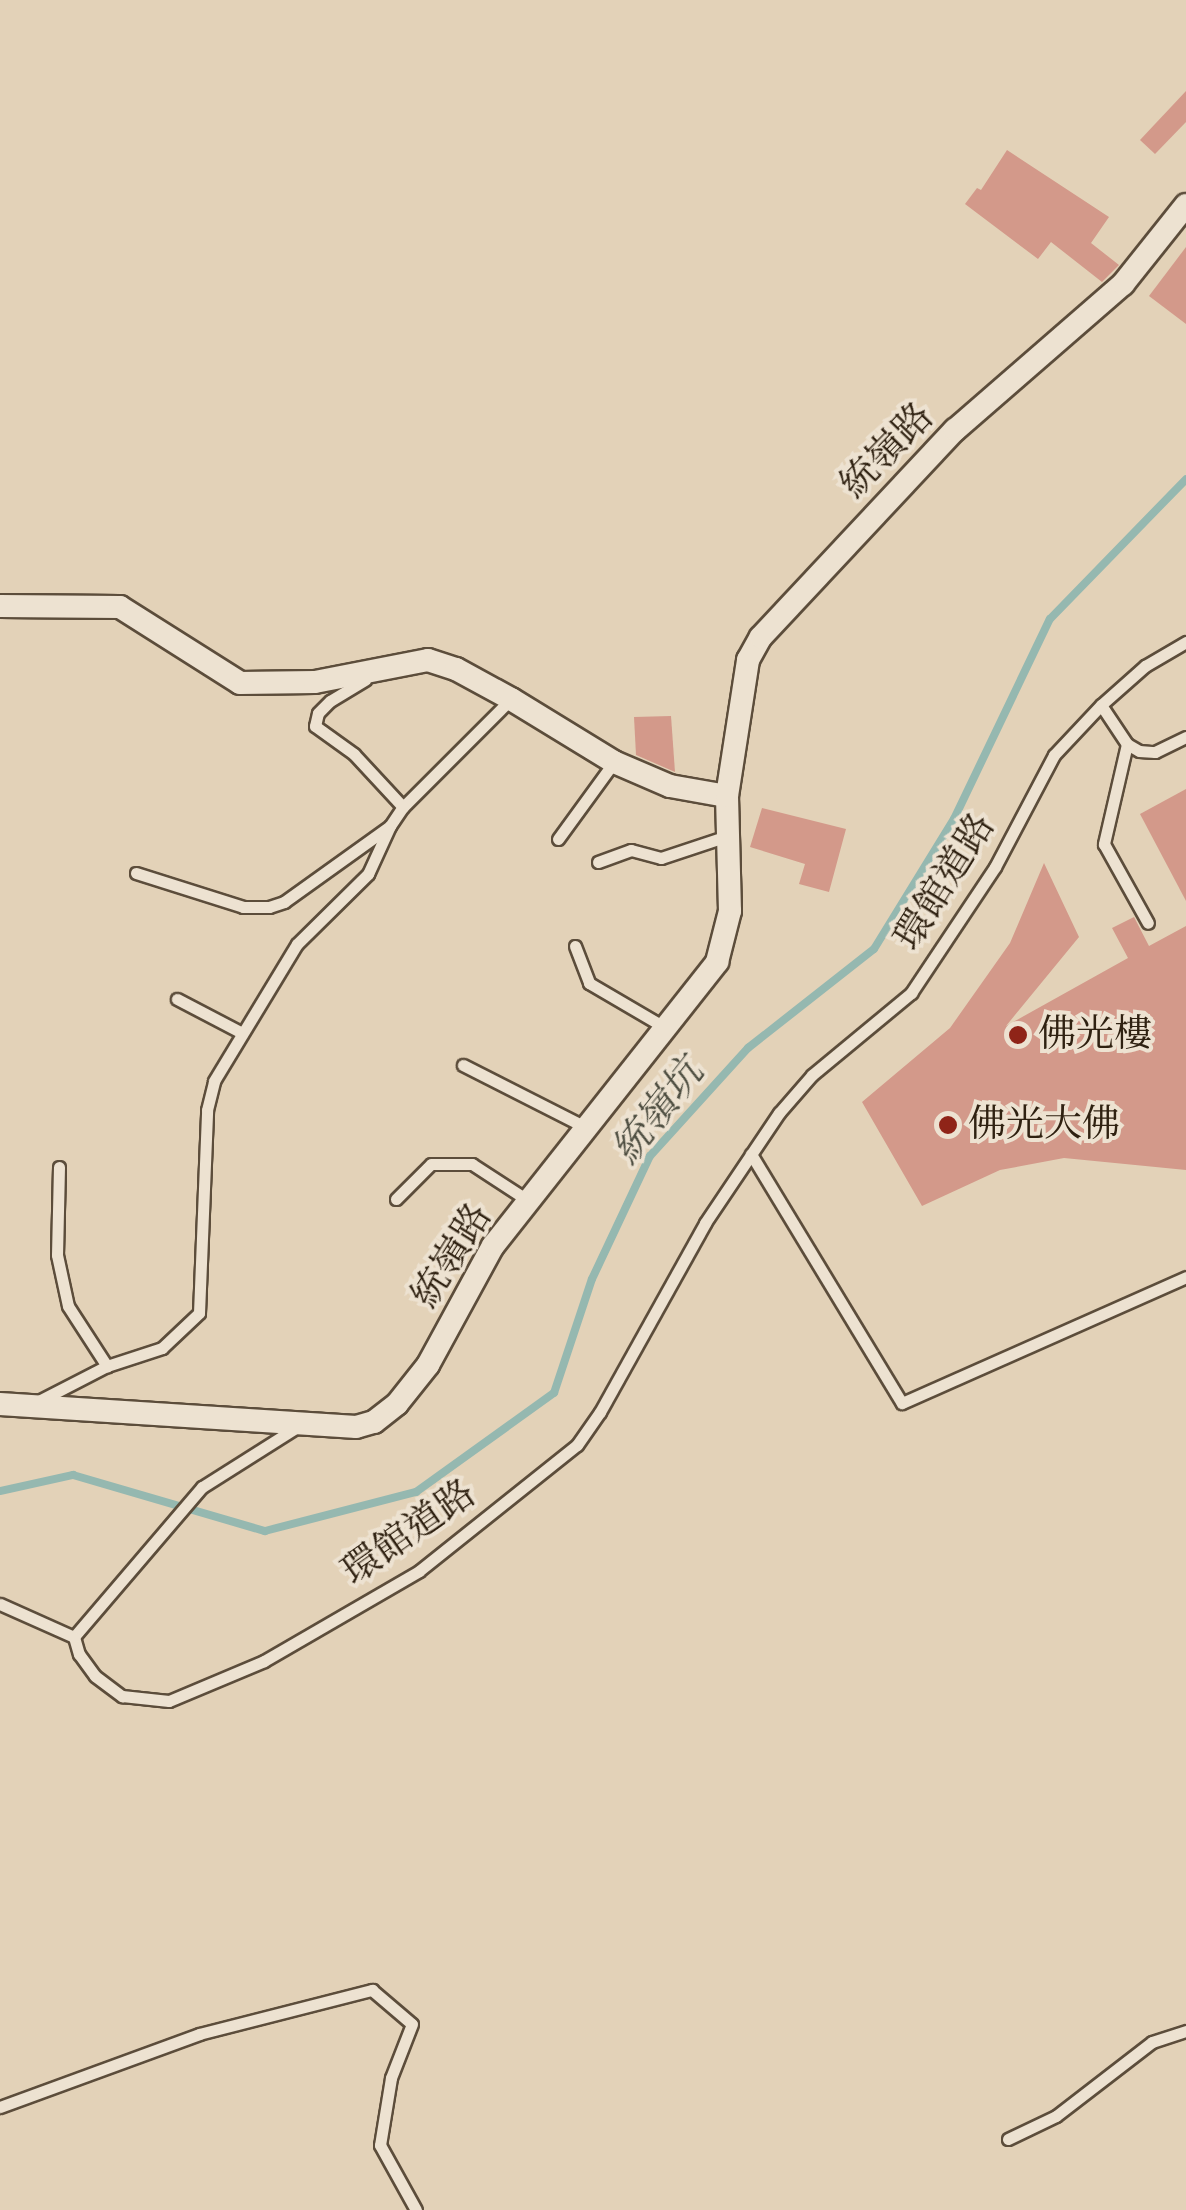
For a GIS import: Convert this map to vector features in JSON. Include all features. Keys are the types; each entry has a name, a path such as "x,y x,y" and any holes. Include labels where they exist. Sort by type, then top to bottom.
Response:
{"street":[{"name":"統嶺路","path":"12,1406 356,1428 374,1422 397,1404 428,1365 492,1246 717,962 726,935 730,835 727,796 748,660 761,637 955,430 1122,284 1186,205"},
{"path":"0,606 120,607 240,683 315,682 428,660 456,669 511,699 614,762 670,786 727,796"}],"lane":[{"name":"環館道路","path":"74,1637 79,1654 95,1676 122,1696 169,1701 264,1660 419,1571 578,1445 705,1223 751,1154 812,1075 911,993 996,867 1054,755 1100,704 1145,666 1186,642"},
{"path":"388,665 330,701 318,713 315,726 354,754 403,807"},
{"path":"12,1406 107,1366 162,1348 199,1313 207,1110 214,1080 240,1032 308,930 368,874 403,807 511,699"},
{"path":"1100,704 1127,744 1147,753 1186,738"},
{"path":"1127,744 1104,844 1148,923"},
{"path":"558,839 614,762"},
{"path":"136,873 243,907 269,907 284,902 390,826"},
{"path":"598,862 631,850 661,858 730,835"},
{"path":"575,946 590,983 666,1028"},
{"path":"177,1000 240,1032"},
{"path":"463,1064 585,1127"},
{"path":"751,1154 902,1402 1186,1277"},
{"path":"396,1199 431,1164 472,1164 530,1201"},
{"path":"59,1167 56,1255 68,1306 107,1366"},
{"path":"0,1604 74,1637 202,1486 302,1423"},
{"path":"0,2108 199,2034 372,1990 412,2024 391,2078 380,2144 416,2210"},
{"path":"1008,2138 1056,2116 1152,2042 1186,2031"}],"building":[{"path":"1186,91 1186,122 1155,154 1140,140"},
{"path":"1007,150 1109,217 1091,243 1119,265 1102,282 1051,242 1038,259 965,204 977,188 981,190"},
{"path":"1186,247 1186,324 1149,296"},
{"path":"671,716 675,772 636,755 634,717"},
{"path":"1186,789 1186,901 1140,814"},
{"path":"762,808 846,829 829,892 799,884 805,864 750,847"},
{"name":"佛光樓","path":"1044,863 1079,937 1006,1026 1128,958 1112,928 1134,917 1149,946 1186,926 1186,1170 1064,1158 1000,1170 922,1206 862,1102 950,1028 1010,943"}],"waterway":[{"name":"統嶺坑","path":"0,1491 73,1475 265,1531 416,1492 554,1393 592,1279 650,1156 748,1048 874,949 954,819 1050,619 1186,479"}],"place":[{"name":"佛光樓","path":"1018,1035"},
{"name":"佛光大佛","path":"948,1125"}]}
